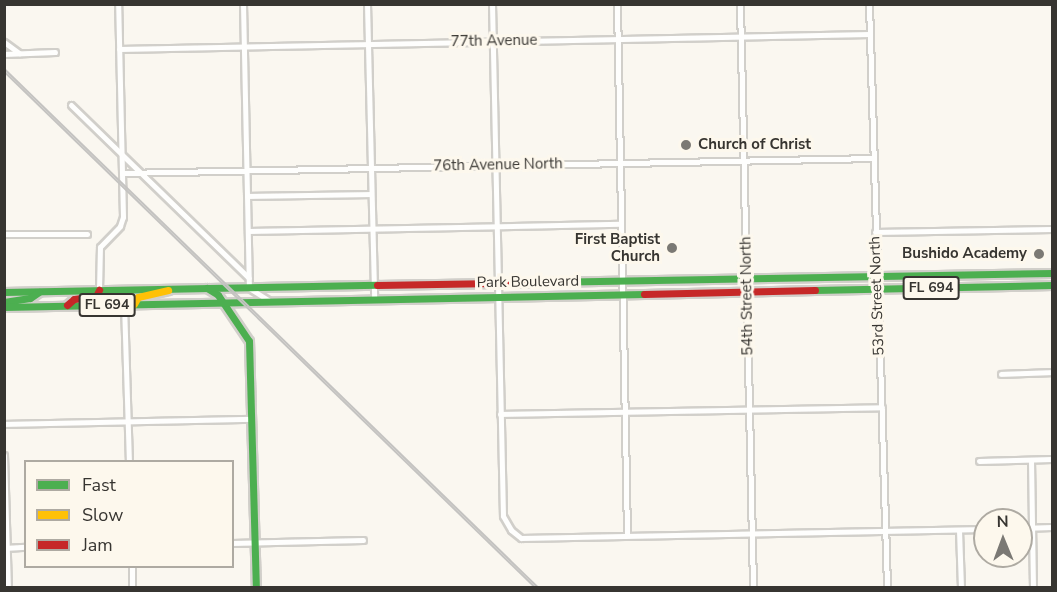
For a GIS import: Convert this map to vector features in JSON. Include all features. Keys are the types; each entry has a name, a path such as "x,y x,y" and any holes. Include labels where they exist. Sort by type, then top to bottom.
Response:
{"main road":[{"name":"Park Boulevard","path":"4,292 1053,273"},
{"name":"Park Boulevard","path":"4,307 1053,285"},
{"path":"207,288 223,303 249,341 256,588"},
{"path":"134,304 138,297 169,289"},
{"path":"67,305 74,299 96,296 99,290"},
{"path":"4,302 30,298 39,292"}],"street":[{"path":"99,290 100,248 120,226 123,217 118,4"},
{"path":"243,4 249,288 271,301"},
{"path":"368,4 374,299"},
{"path":"492,4 503,516 511,530 521,538 973,529"},
{"path":"617,4 627,535"},
{"name":"54th Street North","path":"740,4 753,588"},
{"name":"53rd Street North","path":"869,4 887,588"},
{"name":"77th Avenue","path":"119,48 870,34"},
{"path":"4,42 19,53"},
{"path":"4,54 54,52"},
{"path":"71,105 249,278"},
{"name":"76th Avenue North","path":"122,173 873,158"},
{"path":"247,196 371,194"},
{"path":"248,231 621,224"},
{"path":"875,232 1053,230"},
{"path":"4,234 87,234"},
{"path":"124,304 129,460"},
{"path":"1000,374 1053,372"},
{"path":"501,414 882,407"},
{"path":"4,424 252,419"},
{"path":"4,455 8,588"},
{"path":"980,461 1053,459"},
{"path":"1031,460 1032,508"},
{"path":"1033,527 1053,527"},
{"path":"959,530 961,588"},
{"path":"234,543 363,540"},
{"path":"6,548 24,547"},
{"path":"132,568 132,588"},
{"path":"1033,568 1033,588"}],"railway":[{"path":"4,70 537,588"}],"traffic: fast":[{"path":"543,282 1052,273"},
{"path":"4,292 377,285"},
{"path":"815,290 1052,285"},
{"path":"207,288 218,295 249,341 256,588"},
{"path":"4,302 30,298 39,292"},
{"path":"4,307 644,294"}],"traffic: slow":[{"path":"134,304 138,297 168,290"}],"traffic: jam":[{"path":"377,285 543,282"},
{"path":"67,305 74,299 96,296 99,290"},
{"path":"644,294 815,290"}],"place":[{"name":"Church of Christ","path":"686,145"},
{"name":"First Baptist Church","path":"672,248"},
{"name":"Bushido Academy","path":"1039,254"}]}
